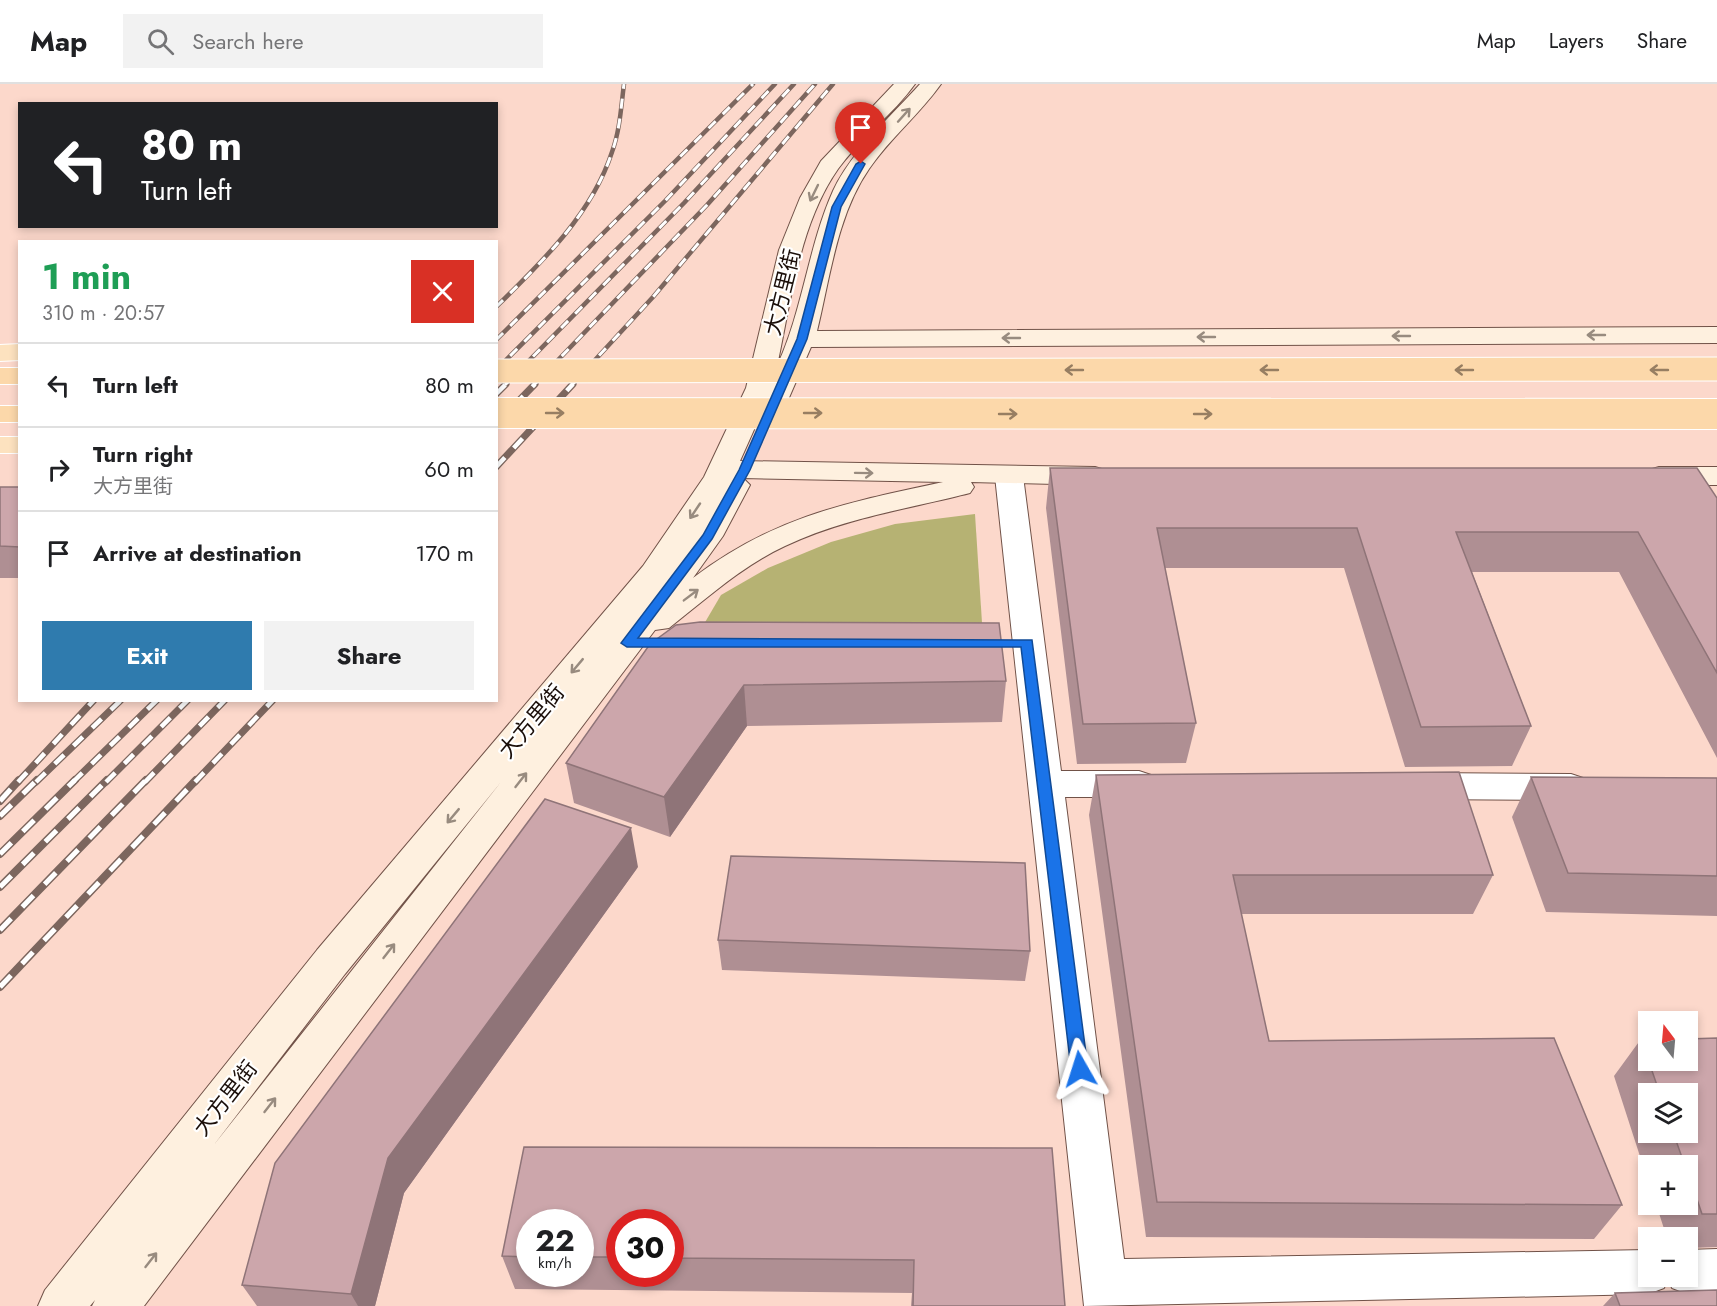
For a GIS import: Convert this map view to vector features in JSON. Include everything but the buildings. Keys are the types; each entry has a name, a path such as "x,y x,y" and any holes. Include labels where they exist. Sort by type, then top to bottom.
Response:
{"highway":[{"path":"498,371 1717,369"},
{"path":"0,376 18,376"},
{"path":"498,413 1717,414"},
{"path":"0,414 18,414"}],"main road":[{"name":"大方里街","path":"115,1306 708,536 733,470 759,388 791,250 812,198 829,166 905,84"},
{"name":"大方里街","path":"61,1306 331,962 654,573 733,470 802,339 830,230 844,189 861,164 931,84"},
{"path":"802,339 1717,335"},
{"path":"0,353 18,352"},
{"path":"0,445 18,445"},
{"path":"733,470 1116,476"},
{"path":"627,643 751,551 808,525 859,510 1009,476"},
{"path":"1628,476 1717,476"}],"street":[{"path":"1009,476 1015,643 1047,784 1106,1294 1638,1272"},
{"path":"1688,476 1705,503"},
{"path":"627,643 675,643"},
{"path":"1047,784 1166,784"},
{"path":"1382,786 1597,787"},
{"path":"1698,1272 1717,1271"}],"shaded area":[{"path":"975,514 982,623 704,624 721,595 768,568 831,542 895,524"}],"railway":[{"path":"498,305 547,255 592,196 615,144 624,84"},
{"path":"498,338 753,84"},
{"path":"498,368 665,201 775,84"},
{"path":"505,385 684,203 794,84"},
{"path":"534,385 707,205 815,84"},
{"path":"572,385 653,297 833,84"},
{"path":"498,422 535,384"},
{"path":"498,465 573,384"},
{"path":"498,392 505,385"},
{"path":"18,782 92,702"},
{"path":"36,782 119,702"},
{"path":"73,782 155,702"},
{"path":"106,782 186,702"},
{"path":"145,782 223,702"},
{"path":"195,782 271,702"},
{"path":"0,801 19,780"},
{"path":"0,816 37,780"},
{"path":"0,854 75,780"},
{"path":"0,887 107,780"},
{"path":"0,930 146,780"},
{"path":"0,987 196,780"}],"route":[{"path":"861,164 844,189 836,207 802,339 745,470 708,536 627,643 1027,643 1047,784 1080,1069"}]}
